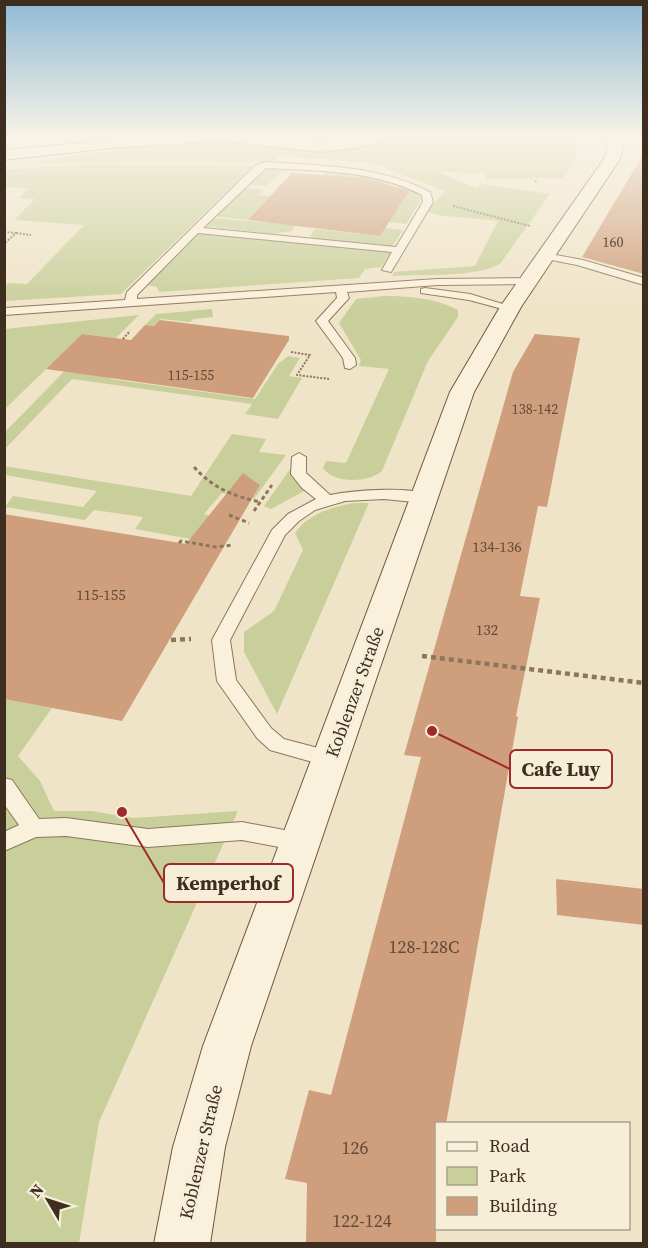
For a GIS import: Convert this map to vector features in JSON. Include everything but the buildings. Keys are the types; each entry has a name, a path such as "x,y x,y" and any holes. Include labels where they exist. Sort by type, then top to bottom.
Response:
{"street":[{"name":"Koblenzer Straße","path":"182,1244 189,1196 211,1097 462,392 529,268 586,193"}],"lane":[{"path":"131,304 131,294 232,193"},
{"path":"384,286 387,270 428,202 427,194"},
{"path":"420,215 436,216"},
{"path":"194,230 401,246 420,243"},
{"path":"4,312 456,281 579,262 644,282"},
{"path":"387,270 404,268"},
{"path":"384,286 470,297 529,268"},
{"path":"341,290 343,298 322,321 349,358 350,365"},
{"path":"299,457 298,474 307,485 326,499"},
{"path":"330,759 277,745 264,733 227,681 221,640 278,533 290,519 326,499 353,494 424,498"},
{"path":"4,786 33,828"},
{"path":"4,842 33,828 66,826 148,838 229,830 300,842"}],"path":[{"path":"427,194 478,214 529,268"},
{"path":"4,232 31,235"},
{"path":"4,244 16,233"},
{"path":"291,352 310,355 297,375 332,379"},
{"path":"194,467 203,478 225,495 260,502"},
{"path":"229,515 239,520"},
{"path":"179,543 181,541 216,547 233,545"},
{"path":"422,656 644,683"}],"green space":[{"path":"24,193 225,193 121,294 5,301 5,286 9,283 27,284 84,225 14,220 35,199 19,198"},
{"path":"238,193 260,193 258,195 270,196 248,220 214,216"},
{"path":"393,193 421,195 420,202 406,224 389,222 395,212 382,210"},
{"path":"443,193 550,194 500,264 476,272 392,276 394,272 475,266 498,221 437,215 427,211"},
{"path":"212,218 295,225 292,231 272,234 204,226"},
{"path":"385,228 403,230 392,247 310,236 315,229 379,236"},
{"path":"198,233 391,252 381,267 365,269 359,278 159,292 157,287 147,285"},
{"path":"384,296 431,300 458,310 458,317 428,361 382,471 360,480 343,479 335,477 323,468 326,461 346,463 389,369 359,366 361,360 339,323 356,299"},
{"path":"212,309 213,317 193,319 190,322 161,319 154,326 145,325 156,314"},
{"path":"139,315 116,338 82,334 5,409 5,329"},
{"path":"91,344 138,347 110,379 255,399 278,364 288,356 300,358 289,376 302,378 278,419 245,414 252,404 72,379 5,449 5,432"},
{"path":"232,434 266,439 259,452 286,455 254,499 222,493 204,514 238,521 218,544 135,529 143,517 94,510 85,520 5,507 13,496 83,507 97,491 5,475 4,466 191,496"},
{"path":"293,465 295,479 306,490 271,509 264,506"},
{"path":"354,503 369,503 277,714 244,652 244,632 274,611 303,550 295,533 300,526 321,512"},
{"path":"4,699 52,708 18,756 40,781 54,811 92,811 133,818 238,811 99,1122 79,1243 5,1243"}],"place":[{"name":"Cafe Luy","path":"432,731"},
{"name":"Kemperhof","path":"122,812"}]}
